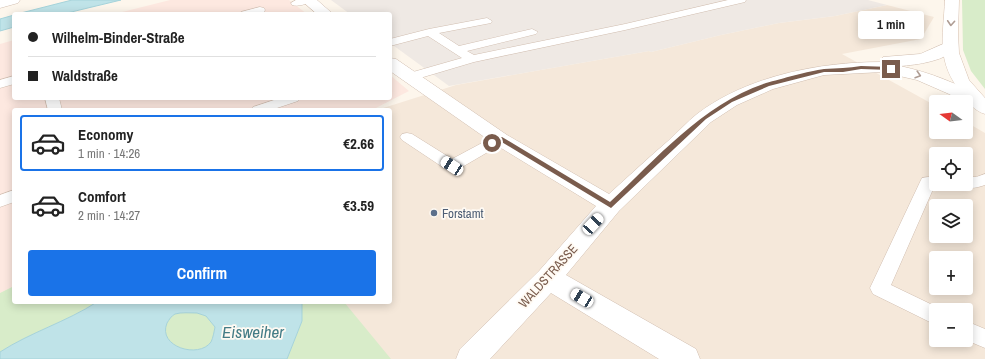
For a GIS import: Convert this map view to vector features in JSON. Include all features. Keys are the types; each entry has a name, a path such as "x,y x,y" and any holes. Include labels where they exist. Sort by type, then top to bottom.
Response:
{"street":[{"path":"0,4 13,0"},
{"path":"952,0 950,46 957,75 981,105"},
{"path":"304,1 323,12"},
{"name":"WALDSTRASSE","path":"471,359 548,278 593,224 611,205 704,118 730,101 767,85 824,70 835,65 854,60 916,60 933,56 950,46"},
{"path":"392,65 500,139 611,205"},
{"name":"WALDSTRASSE","path":"824,70 843,70 861,67 882,67 900,70 922,76 955,90 981,105"},
{"path":"548,278 685,359"}],"lane":[{"path":"410,77 472,59 625,27 741,0"},
{"path":"252,12 260,10"},
{"path":"392,42 429,32 487,20"},
{"path":"403,26 417,35"},
{"path":"429,32 472,59"},
{"path":"457,50 532,32"},
{"path":"0,84 12,81"},
{"path":"264,108 287,100"},
{"path":"407,137 452,166 500,139"},
{"path":"973,182 985,179"},
{"path":"929,182 880,288 929,312"},
{"path":"0,201 12,197"},
{"path":"973,334 985,340"}],"shaded area":[{"path":"170,0 289,0 304,12 122,12"},
{"path":"331,0 868,0 887,5 835,16 779,23 651,52 649,51 449,86 392,44 392,12 347,12"},
{"path":"887,5 934,17 921,39 842,54 929,102 929,139 973,139 973,126 985,133 985,359 0,359 0,293 12,287 12,304 392,304 392,108 383,108 456,85 649,51 651,52 779,23 835,16"},
{"path":"12,41 12,100 391,100 376,108 12,108 12,287 0,293 0,44"},
{"path":"392,77 409,91 392,100"}],"green space":[{"path":"962,0 985,0 985,89 971,71 963,50"},
{"path":"12,287 12,304 94,304 0,352 0,293"},
{"path":"302,304 346,304 391,359 287,359 302,321"},
{"path":"177,313 197,313 206,316 215,327 211,342 198,350 189,350 173,344 168,338 166,331 169,319"}],"water":[{"path":"72,0 121,0 71,12 25,12"},
{"path":"12,16 12,28 0,31 0,19"},
{"name":"Eisweiher","path":"94,304 302,304 302,321 287,359 0,359 0,352","holes":["183,313 197,313 206,316 215,327 211,342 198,350 189,350 173,344 168,338 166,331 167,323 171,317 175,314"]}],"place":[{"name":"Forstamt","path":"434,213"}],"route":[{"path":"492,143 500,139 585,191 611,205 704,118 730,101 767,85 824,70 843,70 861,67 882,67 891,69"}]}
